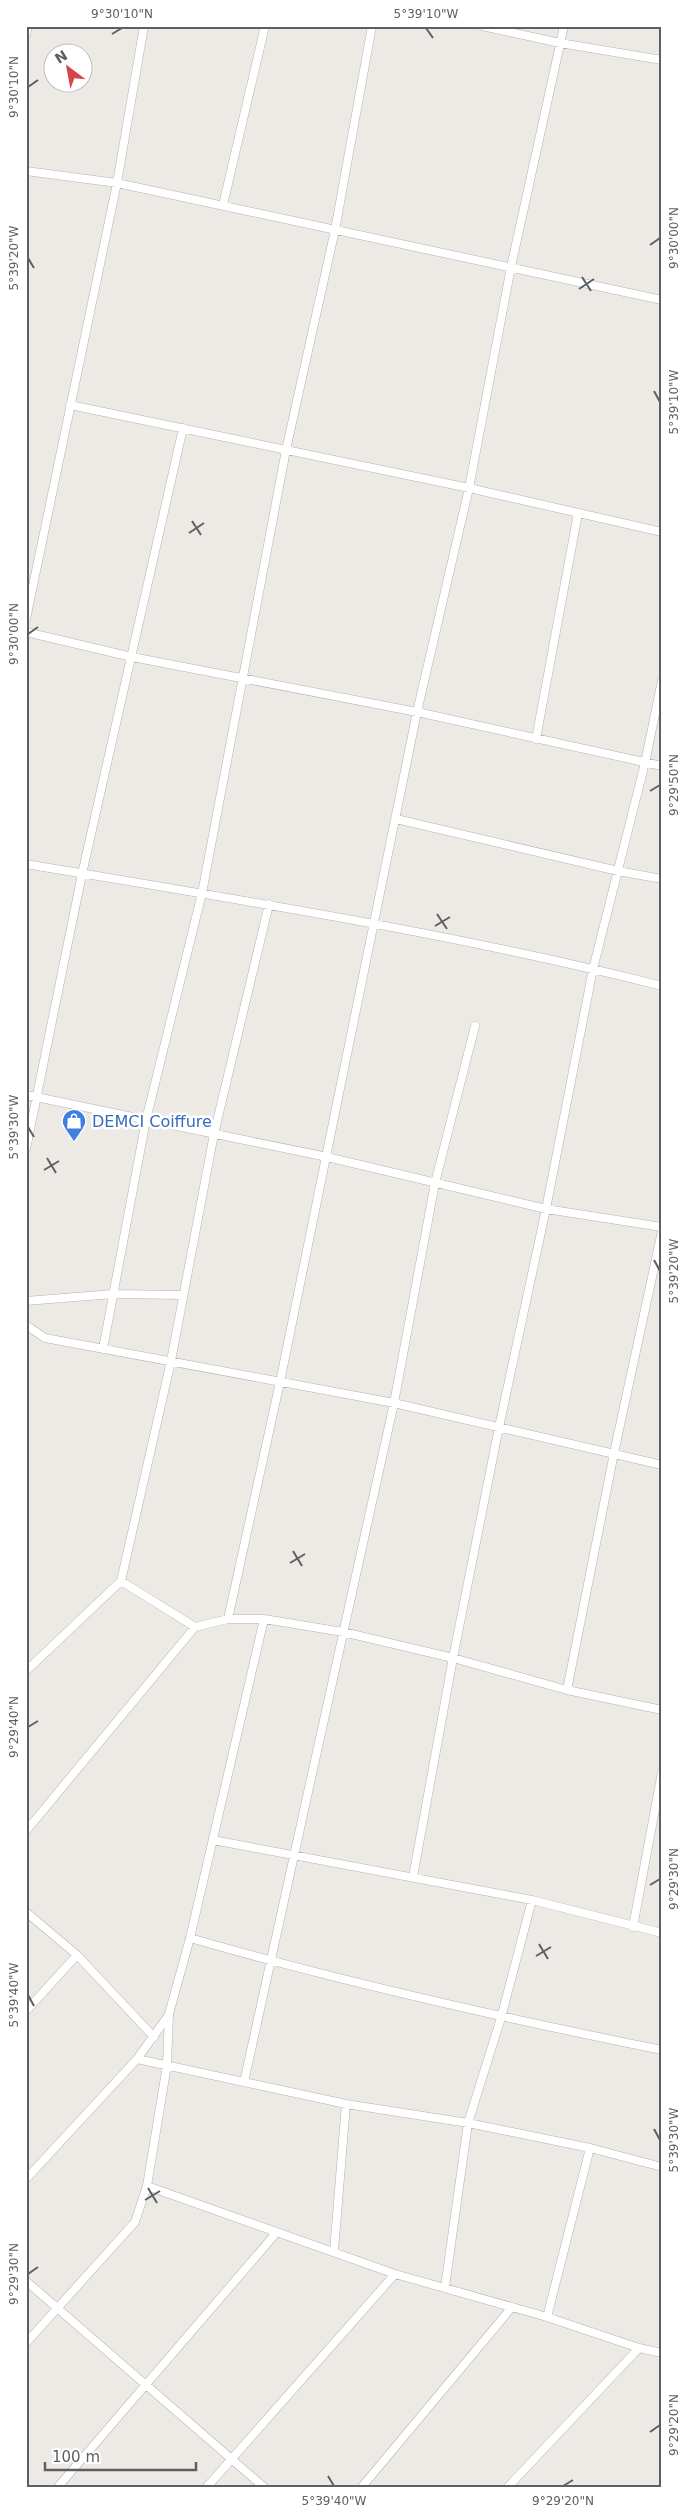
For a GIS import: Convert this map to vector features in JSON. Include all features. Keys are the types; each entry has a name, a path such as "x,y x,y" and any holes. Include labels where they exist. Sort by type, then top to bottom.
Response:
{"street":[{"path":"26,35 28,26"},
{"path":"26,619 117,183 144,26"},
{"path":"223,206 265,26"},
{"path":"103,1349 146,1120 202,893 286,450 335,230 372,26"},
{"path":"482,26 560,43 662,60"},
{"path":"228,1619 327,1157 417,712 469,488 511,268 564,26"},
{"path":"26,171 117,183 662,300"},
{"path":"70,405 469,488 662,532"},
{"path":"26,1149 82,874 183,428"},
{"path":"536,739 578,513"},
{"path":"26,632 132,657 417,712 662,766"},
{"path":"414,1877 453,1658 499,1427 546,1209 593,969 646,763 662,680"},
{"path":"396,819 618,871 662,879"},
{"path":"26,864 269,904 375,924 593,969 662,986"},
{"path":"26,1671 121,1581 170,1361 214,1134 269,904"},
{"path":"244,2082 394,1403 435,1183 475,1026"},
{"path":"26,1095 327,1157 546,1209 662,1229 614,1453 567,1690"},
{"path":"26,1302 113,1294 183,1295"},
{"path":"26,1326 44,1338 394,1403 662,1465"},
{"path":"121,1581 195,1627"},
{"path":"26,1830 195,1627 228,1619 264,1619 342,1632 453,1658 567,1690 662,1710"},
{"path":"26,2343 135,2222 147,2186 167,2065 169,2014 190,1938 264,1619"},
{"path":"633,1927 662,1772"},
{"path":"213,1840 532,1900 662,1933"},
{"path":"445,2287 468,2123 501,2018 532,1900"},
{"path":"26,1912 77,1955 154,2037"},
{"path":"190,1938 270,1961 501,2018 662,2050"},
{"path":"26,2011 77,1955"},
{"path":"26,2179 137,2059 169,2014"},
{"path":"137,2059 346,2104 468,2123 590,2148 662,2167"},
{"path":"334,2251 346,2104"},
{"path":"547,2316 590,2148"},
{"path":"147,2186 395,2274 547,2316 639,2348 661,2352 662,2343"},
{"path":"57,2488 277,2232"},
{"path":"206,2488 395,2274"},
{"path":"26,2281 264,2488"},
{"path":"361,2488 512,2307"},
{"path":"507,2488 639,2348"}],"place":[{"name":"DEMCI Coiffure","path":"74,1142"}]}
